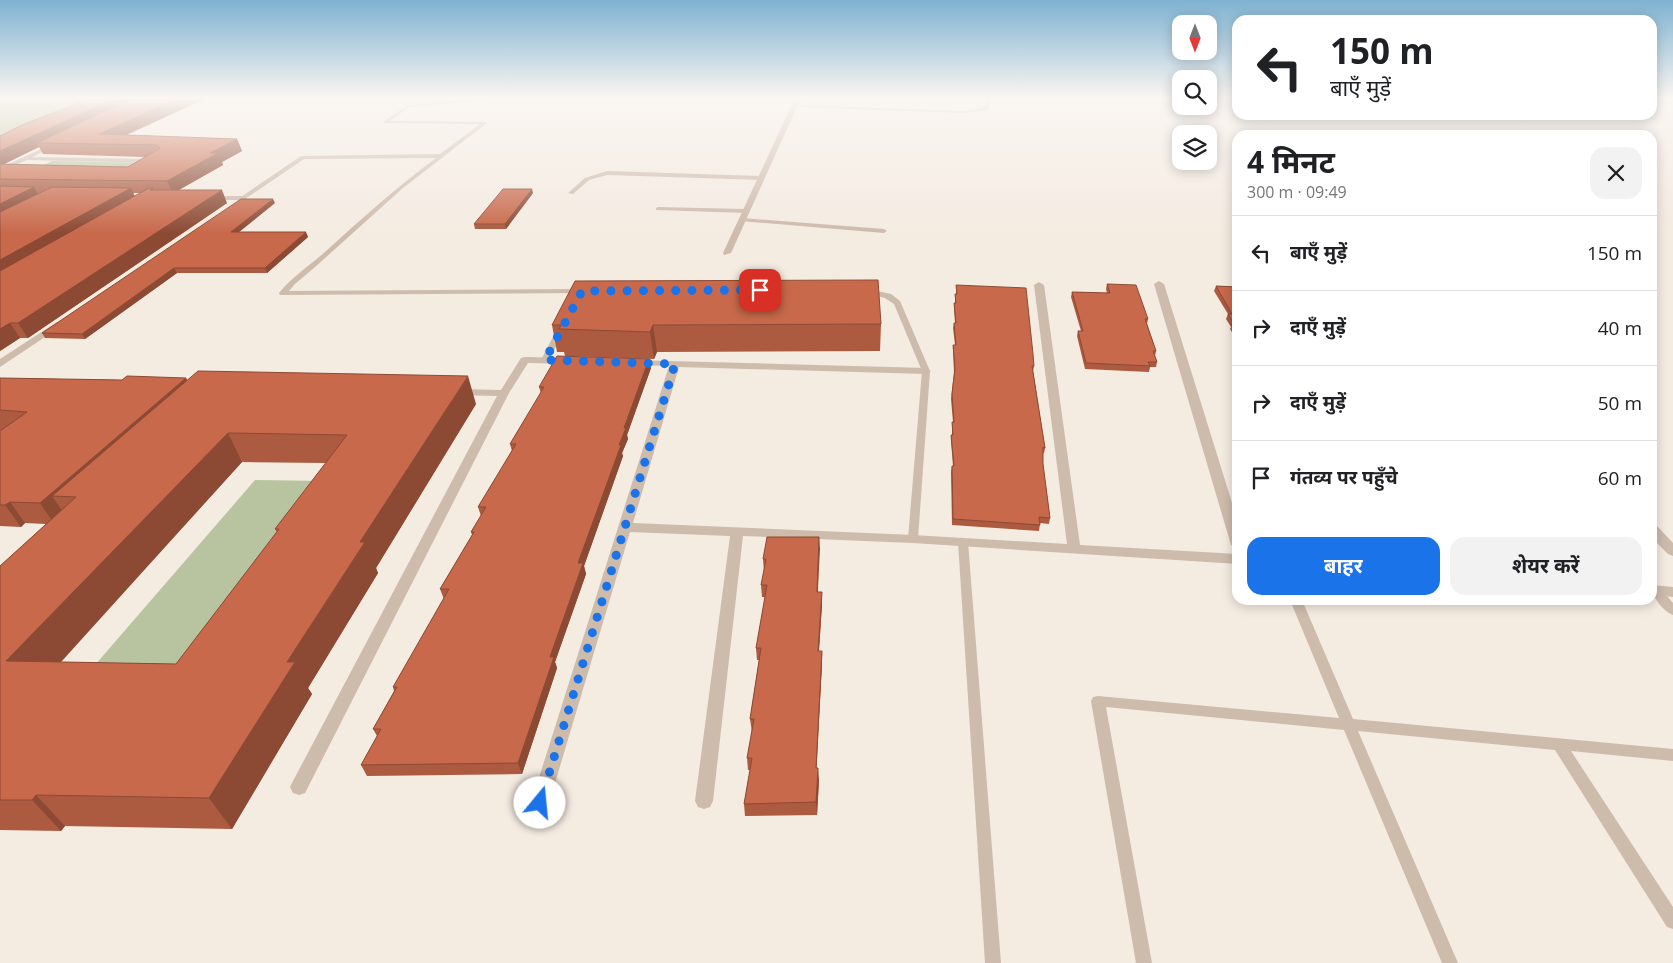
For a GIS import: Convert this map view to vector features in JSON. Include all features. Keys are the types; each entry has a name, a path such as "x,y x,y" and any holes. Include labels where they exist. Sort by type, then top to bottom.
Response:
{"street":[{"path":"0,172 58,143"},
{"path":"728,253 777,143"},
{"path":"198,198 243,198"},
{"path":"232,207 243,198"},
{"path":"1159,284 1232,525"},
{"path":"1040,285 1074,549"},
{"path":"0,364 64,321"},
{"path":"299,787 504,393 526,360 585,361"},
{"path":"625,362 926,371"},
{"path":"540,803 675,364"},
{"path":"444,392 504,393"},
{"path":"625,527 913,539 1232,560"},
{"path":"704,801 737,532"},
{"path":"1657,534 1673,551"},
{"path":"1657,590 1673,592"}],"lane":[{"path":"460,143 401,187 313,266 292,282 283,293 591,291"},
{"path":"243,198 303,157 443,156"},
{"path":"28,158 161,161 147,168"},
{"path":"0,172 10,172"},
{"path":"571,193 580,182 592,176 607,173 761,178"},
{"path":"658,209 746,211"},
{"path":"742,220 884,231"},
{"path":"858,289 877,292 888,296 897,303 926,371 913,539"},
{"path":"577,300 582,291"},
{"path":"545,360 563,325"},
{"path":"962,542 993,963"},
{"path":"1657,593 1673,611"},
{"path":"1298,605 1450,963"},
{"path":"1144,963 1098,700 1349,726 1673,755"},
{"path":"1560,746 1673,921"}],"green space":[{"path":"52,161 150,163 131,173 30,171"},
{"path":"255,480 323,481 174,674 89,672"}],"building":[{"path":"0,143 18,143 0,151"},
{"path":"37,143 229,143 210,153 218,153 167,181 0,179 0,164 128,167 160,148 156,145"},
{"path":"0,186 34,187 0,204"},
{"path":"52,187 131,188 0,260 0,212"},
{"path":"149,188 153,188 150,190 222,190 18,323 10,323 0,329 0,271"},
{"path":"503,189 532,189 505,224 474,224"},
{"path":"241,199 273,199 231,232 306,232 265,268 174,268 82,334 42,333"},
{"path":"878,280 881,324 653,325 650,332 559,329 561,325 552,325 575,281"},
{"path":"1107,284 1136,285 1148,319 1145,319 1156,351 1153,351 1157,362 1148,362 1150,366 1086,363 1078,331 1083,331 1072,292 1110,293"},
{"path":"956,285 1026,288 1034,366 1032,366 1045,448 1043,447 1043,464 1050,518 1039,517 1040,525 953,519 952,466 954,466 951,435 953,435 952,422 954,422 952,394 955,368 953,345 956,345 954,303 956,303 955,294 957,294"},
{"path":"1216,286 1232,287 1232,314"},
{"path":"557,356 649,359 624,428 626,428 619,445 621,445 578,563 583,563 550,657 554,657 518,763 361,765 381,729 373,729 397,687 393,687 449,589 440,589 474,532 471,532 486,507 478,507 516,444 510,444 544,387 539,387"},
{"path":"198,371 468,376 360,542 365,542 287,662 295,662 209,798 36,795 32,800 0,800 0,566 76,497 52,496","holes":["228,433 347,435 275,529 279,529 176,664 6,661"]},
{"path":"127,376 186,378 40,503 10,502 0,505 0,431 27,412 0,410 0,378 122,380"},
{"path":"767,537 819,537 817,592 822,592 818,651 822,651 816,802 744,804 752,758 747,758 754,719 750,719 761,648 756,648 767,585 761,585 766,559 763,559"}],"route":[{"path":"540,803 675,364 545,360 582,291 760,290"}]}
